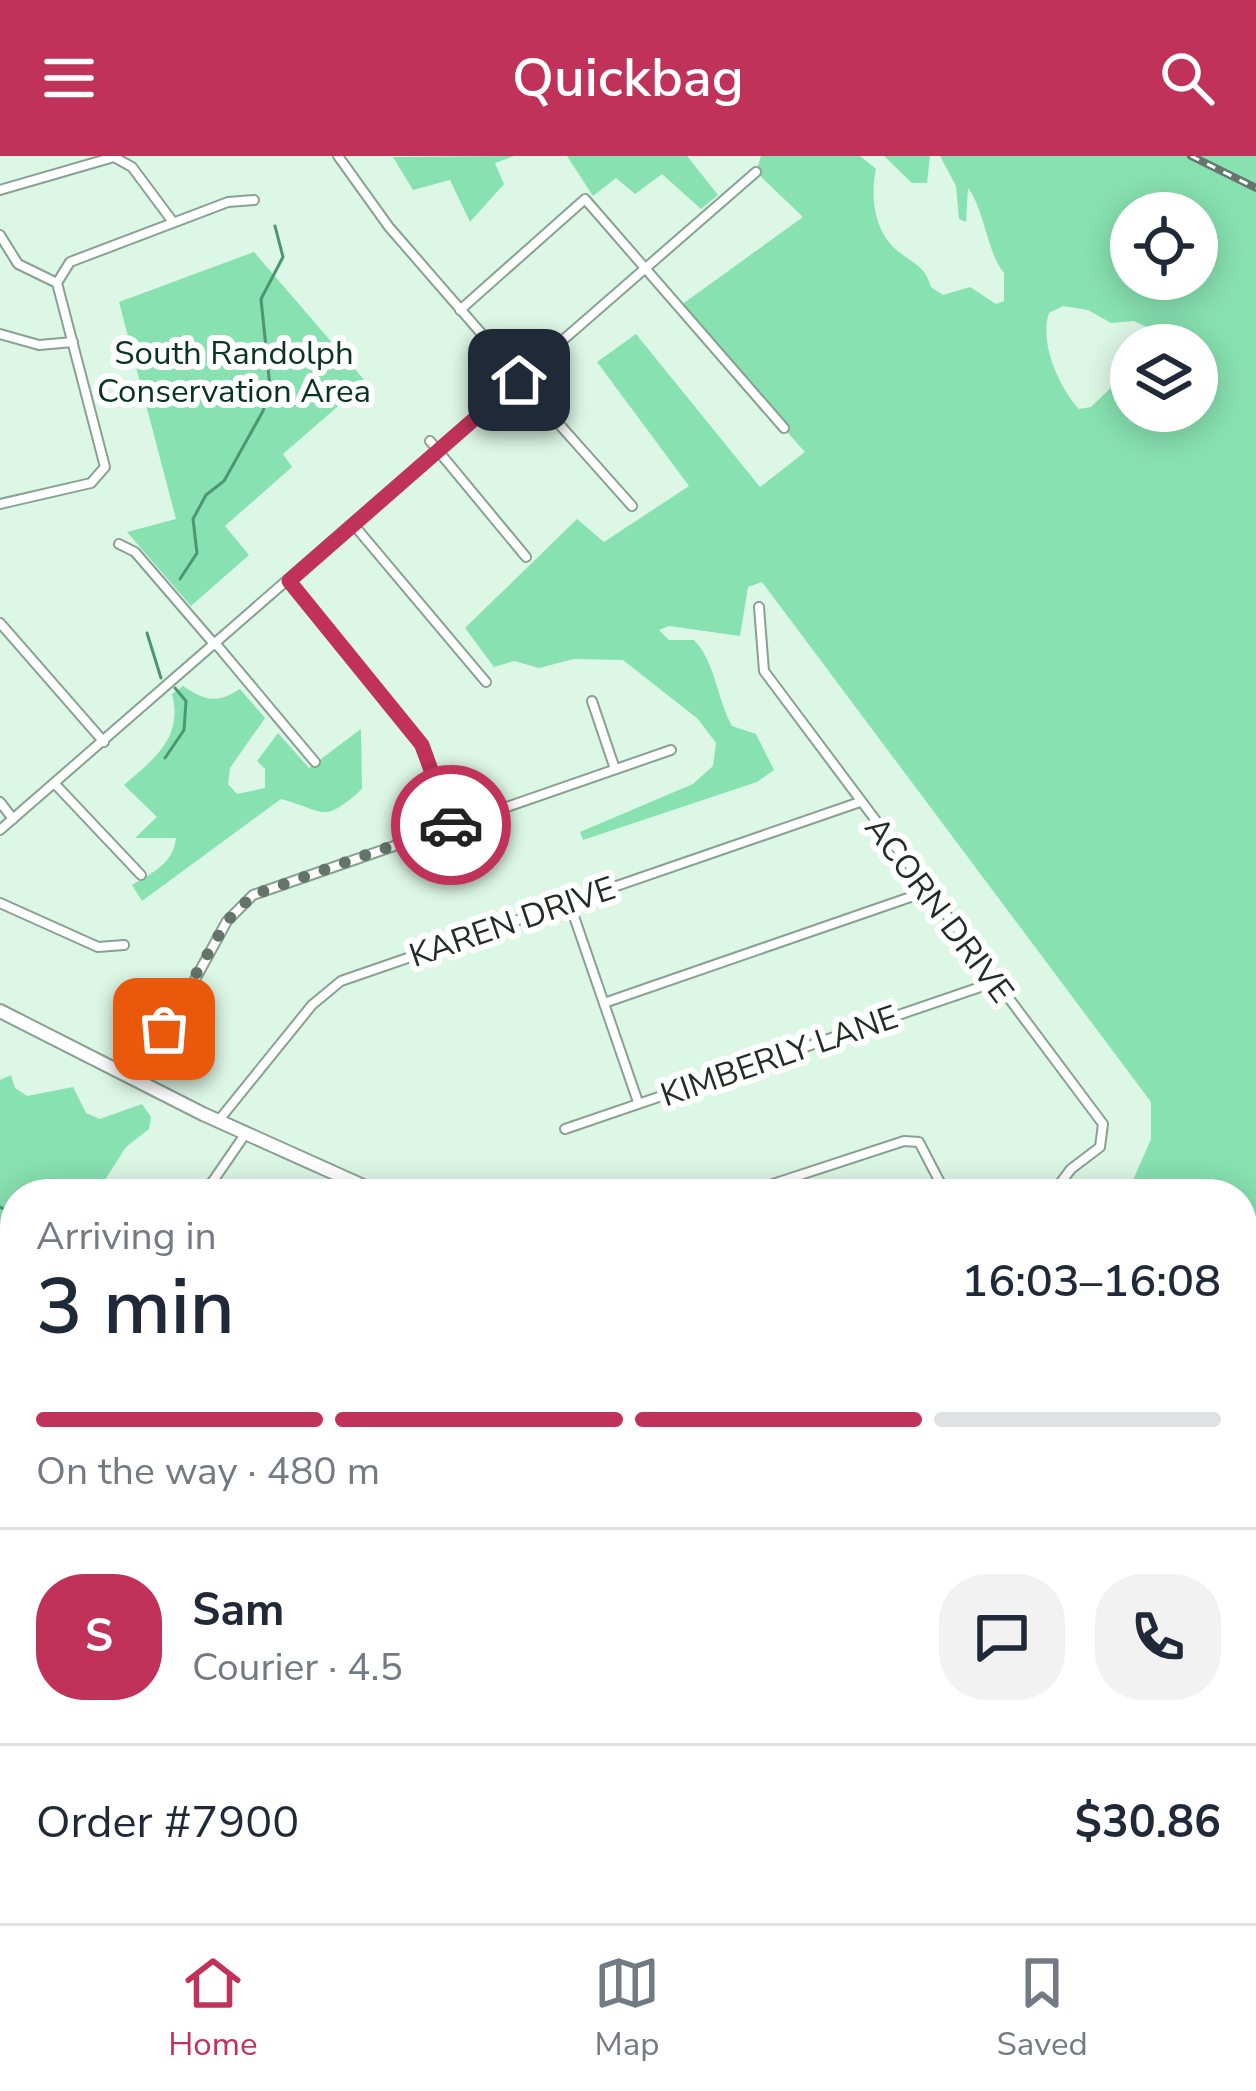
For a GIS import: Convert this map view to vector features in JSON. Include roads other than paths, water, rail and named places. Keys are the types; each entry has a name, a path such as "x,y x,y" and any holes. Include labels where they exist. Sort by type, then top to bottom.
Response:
{"main road":[{"path":"0,1011 218,1121 348,1179"}],"street":[{"path":"338,156 389,227 632,506"},
{"path":"0,190 114,157 132,167 173,222"},
{"path":"0,830 289,581 434,445 519,379 756,172"},
{"path":"460,310 585,199 784,428"},
{"path":"0,504 91,483 103,474 105,459 57,283 70,262 228,202 254,200"},
{"path":"0,235 18,264 57,283"},
{"path":"0,334 39,345 73,342"},
{"path":"434,445 526,557"},
{"path":"353,524 487,682"},
{"path":"119,544 135,552 315,762"},
{"path":"289,581 422,745 451,826"},
{"name":"ACORN DRIVE","path":"759,607 764,671 1103,1124 1100,1147 1063,1179"},
{"path":"0,623 104,742"},
{"path":"592,701 615,769"},
{"path":"126,1076 180,1007 227,921 253,895 671,751"},
{"path":"55,784 141,874"},
{"path":"0,802 14,819"},
{"name":"KAREN DRIVE","path":"218,1121 312,1005 341,981 860,802"},
{"path":"604,1003 928,891"},
{"path":"569,902 638,1102"},
{"path":"0,903 98,947 124,946"},
{"name":"KIMBERLY LANE","path":"565,1129 994,982"},
{"path":"214,1179 246,1133"},
{"path":"788,1179 904,1141 919,1142 939,1179"}],"waterway":[{"path":"180,579 197,553 193,519 206,495 224,481 263,411 270,387 261,299 283,257 275,226"},
{"path":"147,633 161,678"},
{"path":"165,758 184,730 186,701 175,688"}],"railway":[{"path":"1191,156 1256,188"}],"park label":[{"name":"South Randolph Conservation Area","path":"234,371"}]}
